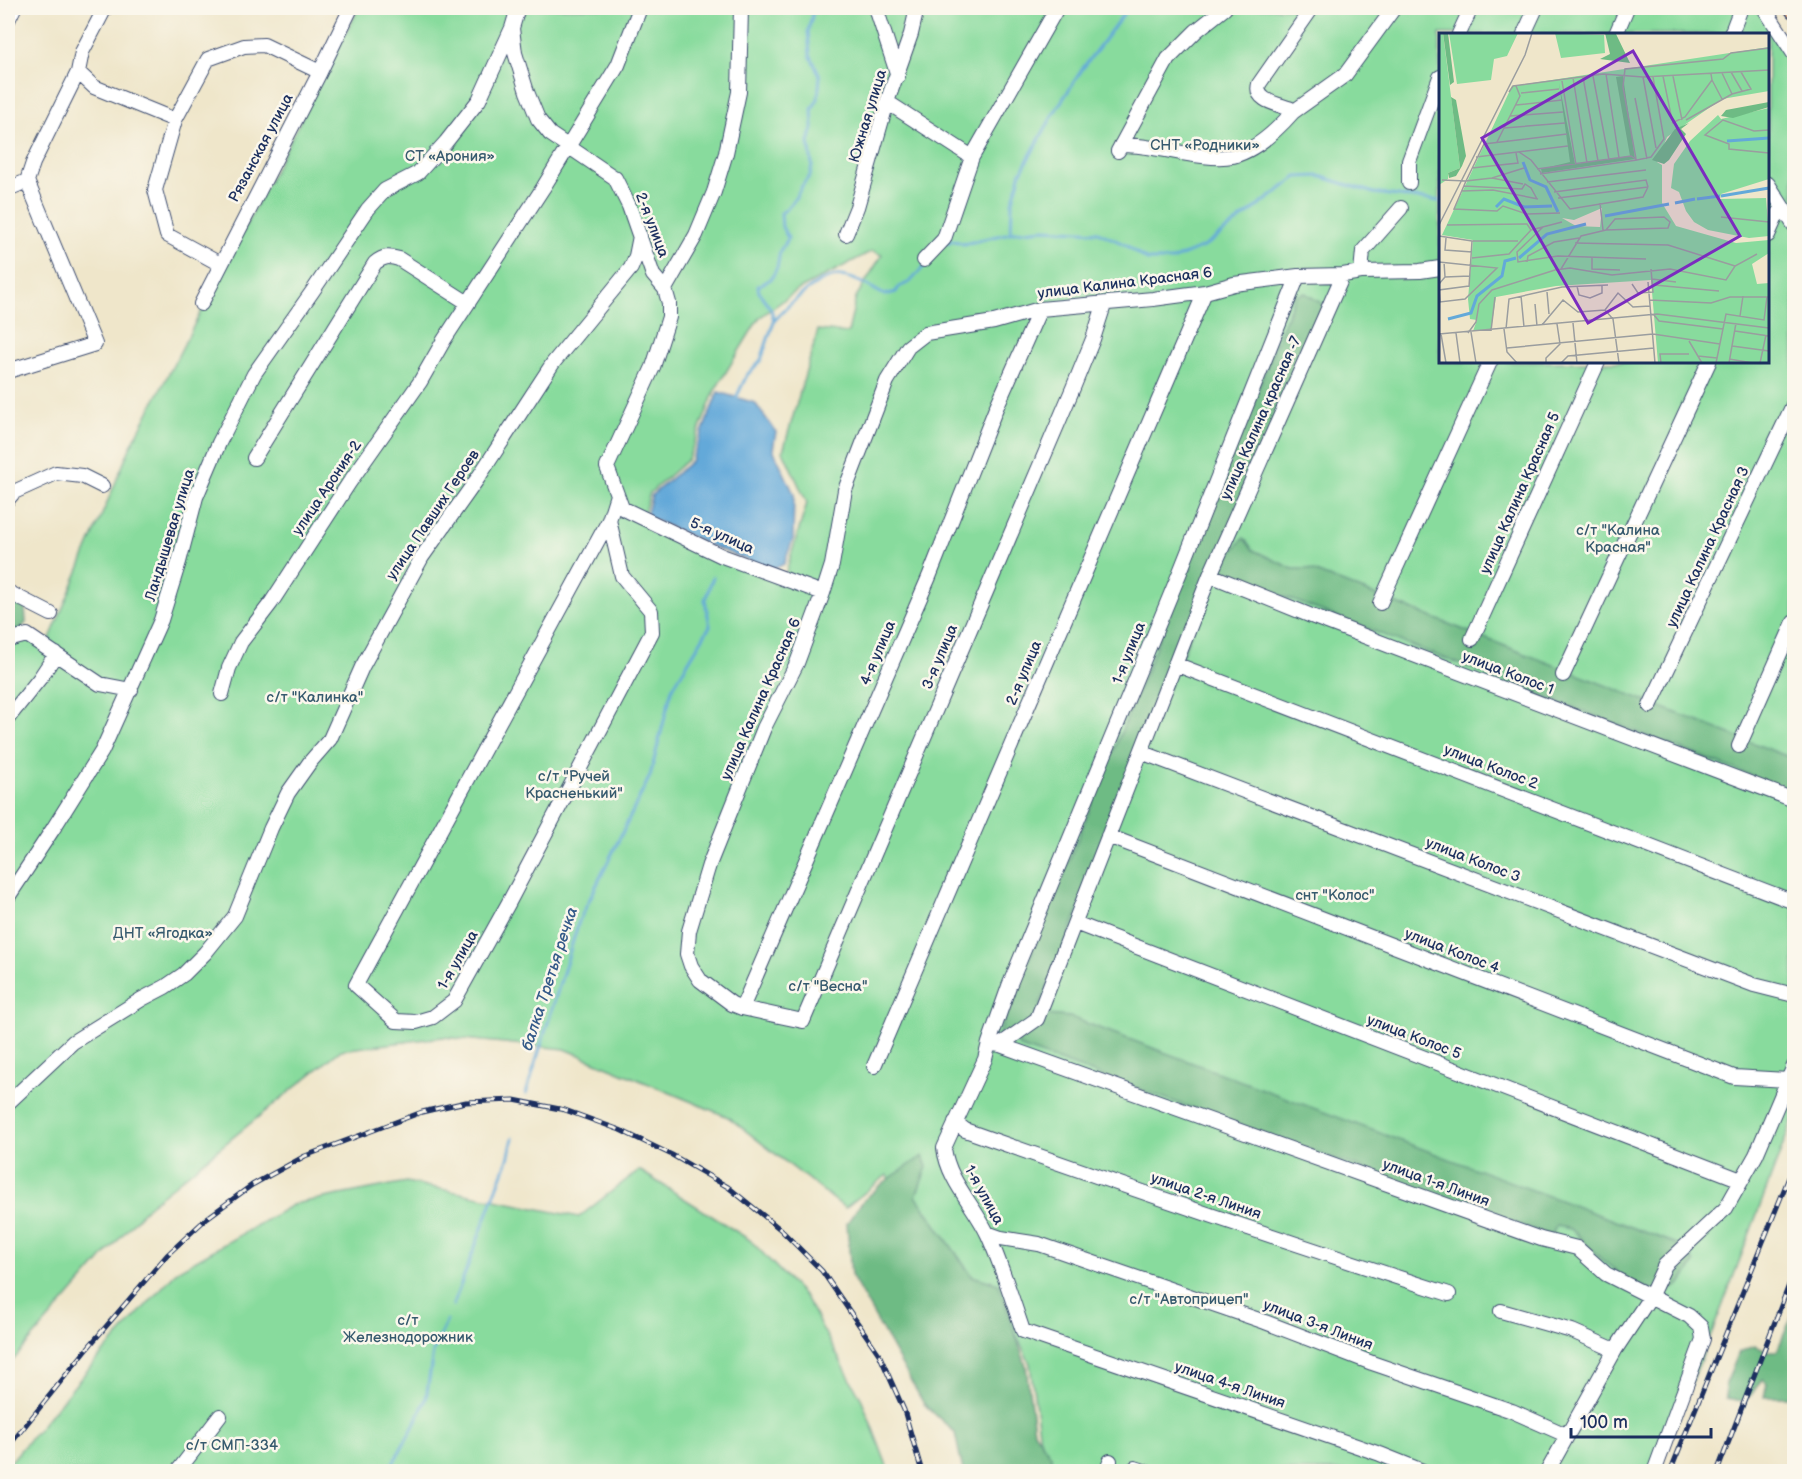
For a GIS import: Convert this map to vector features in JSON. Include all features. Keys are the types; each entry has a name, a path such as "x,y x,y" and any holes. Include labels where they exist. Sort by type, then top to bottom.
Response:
{"street":[{"path":"8,21 14,8"},
{"path":"8,371 95,344 27,182 33,164 78,72 82,52 105,8"},
{"name":"Рязанская улица","path":"201,304 351,8"},
{"name":"Ландышевая улица","path":"8,897 54,829 102,751 131,690 161,620 196,497 219,443 254,374 368,209 384,190 418,173 479,100 512,28 518,8"},
{"name":"улица Арония-2","path":"222,694 229,668 241,642 271,603 420,382 618,65 640,8"},
{"path":"665,289 696,235 714,192 726,153 739,92 741,8"},
{"path":"876,8 877,17 898,76"},
{"name":"Южная улица","path":"846,234 857,207 917,8"},
{"path":"924,260 944,239 972,157 1057,8"},
{"path":"1225,8 1196,31 1168,59 1119,148 1135,145 1204,155 1241,154 1264,139 1285,122 1293,112 1345,75 1394,8"},
{"path":"1293,112 1263,99 1257,90 1312,8"},
{"path":"1459,33 1471,8"},
{"path":"1524,33 1536,8"},
{"path":"1616,33 1628,8"},
{"path":"1731,33 1741,8"},
{"path":"1764,8 1794,54"},
{"name":"2-я улица","path":"512,28 515,53 537,119 550,134 567,147 615,178 629,206 653,275 665,289 669,303 669,317 653,367 608,467 617,495"},
{"path":"220,264 167,235 163,225 155,190 175,120 208,59 244,46 264,45 320,72"},
{"path":"78,72 94,87 175,120"},
{"path":"1409,183 1409,161 1439,80"},
{"path":"887,102 972,157"},
{"path":"8,189 27,182"},
{"path":"1769,187 1794,225"},
{"path":"1361,272 1363,251 1401,208"},
{"path":"1769,232 1783,208"},
{"name":"улица Павших Героев","path":"8,1103 73,1042 184,974 205,953 235,916 288,793 330,739 362,667 422,557 478,478 554,363 631,268 640,236"},
{"path":"254,458 324,343 375,263 382,257 390,256 399,260 468,303"},
{"name":"улица Калина Красная 6","path":"742,1008 732,1004 700,980 687,954 689,931 708,865 764,728 797,663 823,593 832,565 844,490 887,381 908,347 926,333 994,322 1040,309 1104,305 1205,292 1234,284 1298,276 1439,268"},
{"name":"улица Калина красная -7","path":"1210,575 1343,275"},
{"name":"1-я улица","path":"1023,1331 987,1233 952,1173 945,1158 944,1149 985,1059 995,1044 1009,986 1180,572 1298,276"},
{"name":"2-я улица","path":"874,1066 1205,292"},
{"name":"3-я улица","path":"742,1008 803,1021 1073,388 1104,305"},
{"name":"4-я улица","path":"742,1008 929,577 996,408 1040,309"},
{"path":"1380,603 1490,363"},
{"name":"улица Калина Красная 5","path":"1472,639 1598,363"},
{"path":"1563,675 1709,363"},
{"name":"улица Калина Красная 3","path":"1650,706 1794,403"},
{"path":"8,499 14,492 56,473 82,476 102,486"},
{"name":"1-я улица","path":"609,520 622,576 651,611 652,632 454,1001 433,1017 416,1022 396,1021 356,985 609,520 617,495"},
{"name":"5-я улица","path":"617,495 622,508 722,556 823,593"},
{"path":"995,1044 1036,1019 1210,575"},
{"name":"улица Колос 1","path":"1210,575 1314,617 1794,800"},
{"path":"8,592 51,614"},
{"path":"1739,746 1794,622"},
{"path":"8,640 27,635 100,684 131,690"},
{"path":"8,718 56,654"},
{"name":"улица Колос 2","path":"1175,664 1794,902"},
{"name":"улица Колос 3","path":"1141,752 1754,985 1794,995"},
{"name":"улица Колос 4","path":"1108,836 1734,1077 1789,1080"},
{"name":"улица Колос 5","path":"1075,923 1741,1180"},
{"name":"улица 1-я Линия","path":"995,1044 1541,1239 1577,1248 1592,1258 1606,1274 1689,1316 1701,1327 1703,1339 1654,1472"},
{"path":"1548,1472 1566,1435 1615,1350 1650,1297 1665,1265 1726,1208 1756,1155 1794,1066"},
{"name":"улица 2-я Линия","path":"955,1122 965,1130 1046,1159 1449,1294"},
{"name":"улица 3-я Линия","path":"987,1233 1001,1238 1039,1244 1265,1322 1372,1363 1512,1411 1566,1435"},
{"path":"1501,1311 1572,1331 1615,1350"},
{"name":"улица 4-я Линия","path":"1023,1331 1380,1454 1425,1472"},
{"path":"177,1472 220,1416"}],"green space":[{"path":"359,8 1761,8 1794,56 1794,1116 1720,1312 1656,1471 1038,1471 1043,1463 1030,1364 991,1280 967,1292 887,1175 845,1208 728,1117 565,1049 443,1037 341,1050 147,1207 8,1366 8,619 48,643 130,448","holes":["872,251 882,255 856,297 848,333 818,330 783,451 807,503 782,585 641,522 650,493 688,459 715,390 759,318 798,290"]},
{"path":"1305,293 1324,305 1237,522 1242,522 1236,538 1223,555 1040,1005 1046,1015 1070,1017 1682,1246 1695,1263 1680,1284 1663,1295 1629,1281 1601,1259 1571,1229 1556,1226 1552,1236 1018,1046 1021,1034 1003,1038 998,1036 1186,572 1191,569 1187,567 1295,296"},
{"path":"1244,538 1253,550 1293,569 1308,569 1794,759 1794,784 1786,789 1222,573 1218,567"},
{"path":"8,598 25,606 26,623 21,628 8,630"},
{"path":"923,1156 927,1167 916,1196 972,1276 999,1284 1026,1366 1034,1431 1051,1456 1052,1471 963,1471 955,1433 924,1404 851,1275 847,1223 862,1202 883,1183"},
{"name":"с/т Железнодорожник","path":"639,1170 750,1240 805,1297 862,1400 889,1471 8,1472 8,1465 91,1366 177,1271 294,1204 406,1182 579,1217"},
{"path":"1794,1311 1794,1397 1764,1397 1767,1383 1762,1379 1751,1395 1743,1401 1726,1398 1725,1386 1739,1352 1755,1346 1767,1351 1777,1351"}],"water":[{"path":"718,392 755,403 776,432 773,449 794,494 793,539 784,564 772,570 646,516 652,495 691,461"}],"waterway":[{"name":"балка Третья речка","path":"737,401 736,398 747,375 761,360 774,321 771,309 759,292 758,286 771,279 777,268 780,251 788,238 782,227 781,213 794,201 810,176 812,165 809,142 813,128 812,109 818,99 820,76 810,55 808,31 814,8"},
{"path":"1011,233 1012,203 1021,172 1054,113 1083,68 1128,8"},
{"path":"948,243 952,240 964,244 1014,232 1043,229 1098,232 1126,245 1147,260 1172,260 1205,246 1297,177 1319,176 1374,193 1439,201"},
{"path":"774,321 803,293 821,281 838,276 850,278 885,295 896,292 899,287 910,282 926,264"},
{"name":"балка Третья речка","path":"526,1094 579,921 650,776 672,689 710,626 705,600 713,577"},
{"name":"балка Третья речка","path":"453,1305 508,1159 513,1138"},
{"name":"балка Третья речка","path":"388,1472 426,1399 433,1352 447,1320"}],"railway":[{"path":"8,1447 167,1255 207,1218 252,1185 305,1156 422,1112 466,1102 514,1100 565,1110 620,1130 672,1155 728,1187 780,1229 822,1271 879,1354 904,1410 922,1472"},
{"path":"1670,1472 1794,1165"},
{"path":"1717,1472 1794,1272"}],"park label":[{"name":"СНТ «Родники»","path":"1205,145"},
{"name":"СТ «Арония»","path":"450,156"},
{"name":"с/т \"Калина Красная\"","path":"1618,538"},
{"name":"с/т \"Калинка\"","path":"315,697"},
{"name":"с/т \"Ручей Красненький\"","path":"574,784"},
{"name":"снт \"Колос\"","path":"1335,895"},
{"name":"ДНТ «Ягодка»","path":"163,933"},
{"name":"с/т \"Весна\"","path":"828,986"},
{"name":"с/т \"Автоприцеп\"","path":"1189,1299"},
{"name":"с/т СМП-334","path":"232,1445"}]}
